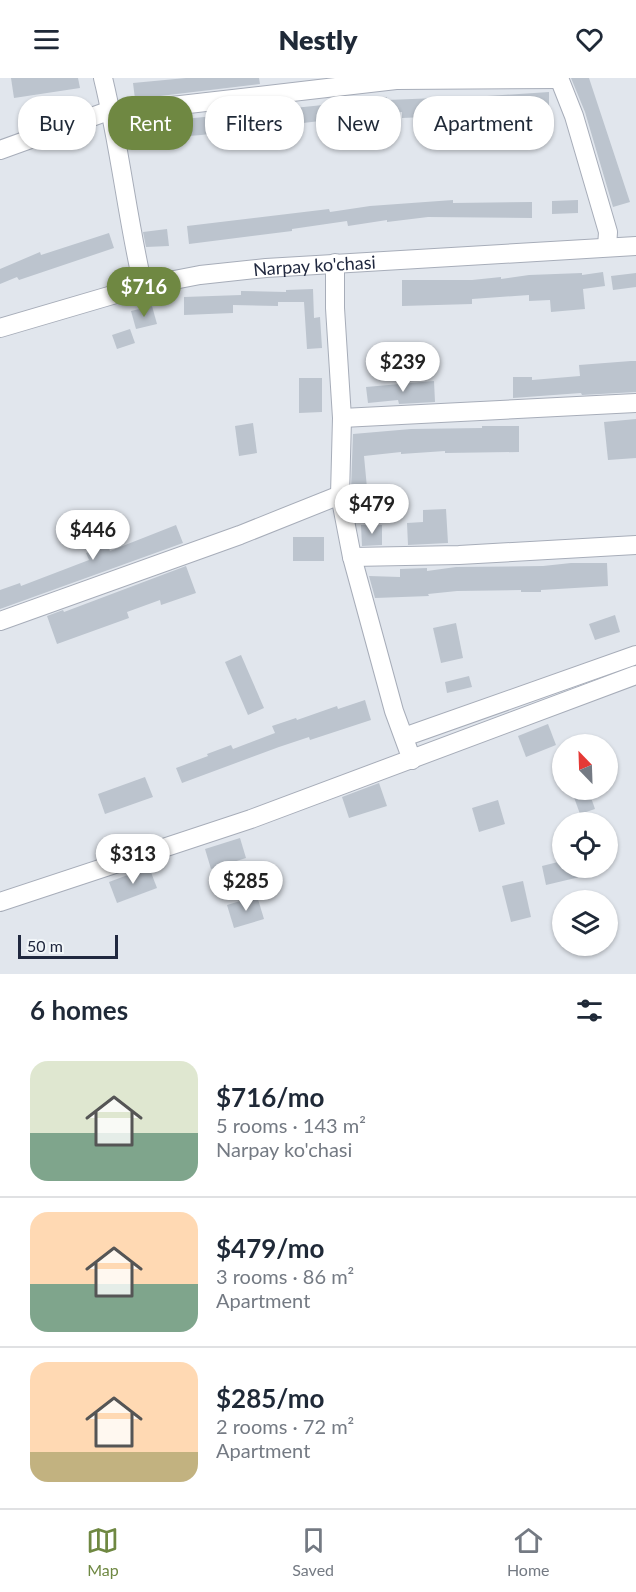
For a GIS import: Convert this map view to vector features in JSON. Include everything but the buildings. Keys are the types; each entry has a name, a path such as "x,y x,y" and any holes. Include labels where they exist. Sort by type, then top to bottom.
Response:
{"street":[{"path":"103,78 108,98"},
{"path":"193,104 396,80 559,78 574,116 608,232 607,247"},
{"path":"0,150 108,111"},
{"path":"118,150 135,254 143,286"},
{"name":"Narpay ko'chasi","path":"0,328 143,286 200,276 335,263 636,246"},
{"path":"335,263 335,308 342,418 340,495 352,557 394,711 412,760"},
{"path":"342,418 636,403"},
{"path":"0,621 240,535 340,495"},
{"path":"352,557 459,555 636,545"},
{"path":"404,737 636,656"},
{"path":"0,902 251,819 636,675"}]}
